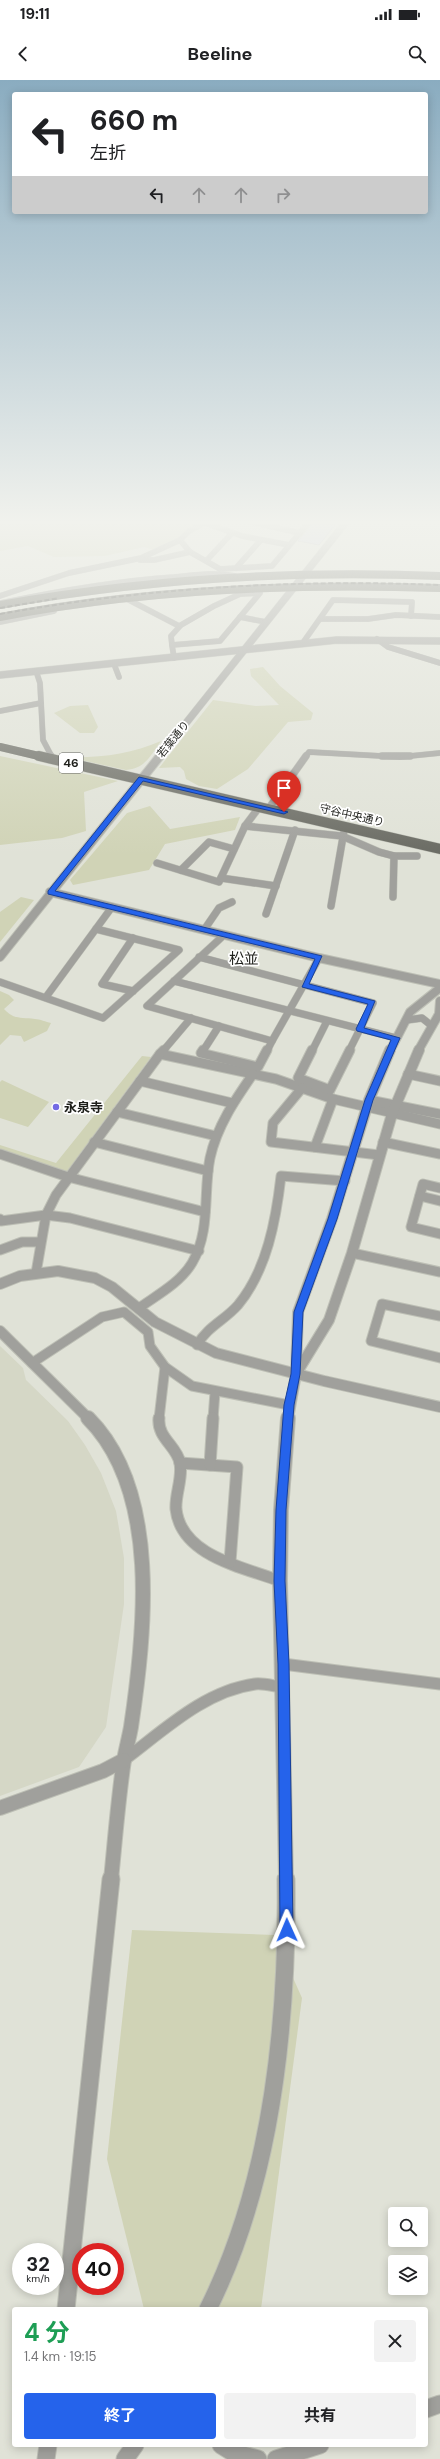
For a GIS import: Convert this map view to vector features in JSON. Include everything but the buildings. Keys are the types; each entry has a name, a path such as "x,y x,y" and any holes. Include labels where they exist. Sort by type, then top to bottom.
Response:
{"main road":[{"name":"46","path":"0,747 141,779"},
{"name":"守谷中央通り","path":"141,779 440,849"}],"street":[{"path":"174,633 171,636 174,658"},
{"path":"172,645 220,641 227,633"},
{"name":"若葉通り","path":"0,957 50,892 257,633"},
{"path":"302,644 310,633"},
{"path":"377,639 384,645 440,663"},
{"path":"0,675 337,640 377,639 440,641"},
{"path":"114,664 119,676"},
{"path":"36,671 40,683 43,740 53,759"},
{"path":"0,711 41,703"},
{"path":"269,808 309,752 400,757 440,753"},
{"path":"157,863 219,882 245,826 260,806"},
{"path":"245,826 342,836 379,852 394,856 417,856"},
{"path":"331,906 342,836 346,826"},
{"path":"266,914 295,830"},
{"path":"181,870 209,842 234,849"},
{"path":"393,897 394,856"},
{"path":"220,878 276,886"},
{"path":"50,892 319,958 440,984"},
{"path":"204,930 219,908 232,902"},
{"path":"46,997 112,907"},
{"path":"0,982 103,1018 179,950 96,929"},
{"path":"224,935 198,957 147,1006 272,1041"},
{"path":"133,938 102,984 133,991"},
{"path":"198,957 373,1003 330,1090 298,1078 327,1021"},
{"path":"219,1026 201,1053 258,1067 319,958"},
{"path":"174,981 396,1038"},
{"path":"209,2307 223,2279 233,2251 257,2170 279,2050 284,1995 287,1930 282,1687 283,1664 280,1581 281,1510 289,1405 296,1374 298,1312 345,1181 368,1104 396,1038 410,1012 418,1004 440,988"},
{"path":"296,1374 329,1320 352,1253 379,1155 394,1109 408,1074 439,1014 440,1002"},
{"path":"36,1272 40,1242 46,1215 68,1177 160,1054 191,1018"},
{"path":"407,1020 422,1018 432,1026"},
{"path":"160,1054 253,1074 302,1088 333,1100 440,1114"},
{"path":"139,1308 179,1277 191,1265 199,1250 203,1237 208,1171 216,1136 232,1103 253,1074"},
{"path":"408,1074 440,1081"},
{"path":"140,1081 232,1103"},
{"path":"302,1088 273,1124 271,1142 379,1155"},
{"path":"315,1147 333,1100"},
{"path":"394,1109 440,1124"},
{"path":"117,1112 216,1136"},
{"path":"94,1142 208,1171"},
{"path":"383,1142 440,1154"},
{"path":"0,1154 68,1177 205,1212"},
{"path":"197,1345 204,1333 237,1306 252,1285 276,1219 281,1176 345,1181"},
{"path":"440,1188 423,1184 411,1227 440,1234"},
{"path":"420,1196 440,1201"},
{"path":"0,1219 1,1221 46,1215 70,1218 199,1250"},
{"path":"0,1250 22,1242 40,1242"},
{"path":"352,1253 440,1272"},
{"path":"0,1284 36,1272 76,1273 95,1278 112,1287 155,1322 197,1345 238,1360 440,1407"},
{"path":"440,1316 382,1304 371,1341 440,1358"},
{"path":"32,1363 76,1336 102,1317 124,1312 148,1332 150,1346 166,1367 192,1386 215,1392 289,1405"},
{"path":"0,1331 102,1432 122,1470 138,1520 143,1564 142,1608 131,1728 124,1760 66,2307"},
{"path":"166,1367 158,1427 180,1463 176,1508 180,1528 203,1551 280,1581"},
{"path":"210,1465 215,1392"},
{"path":"180,1463 237,1467 230,1562"},
{"path":"283,1664 440,1684"},
{"path":"0,1808 103,1771 124,1760 200,1705 222,1693 256,1684 282,1687"},
{"path":"428,2408 440,2404"},
{"path":"46,2459 48,2447"},
{"path":"125,2459 133,2447"},
{"path":"224,2447 232,2452 258,2459"},
{"path":"276,2459 314,2447"}],"shaded area":[{"path":"0,1346 23,1368 26,1380 68,1421 85,1445 101,1473 116,1511 124,1558 124,1604 106,1727 79,1767 0,1796"}],"green space":[{"path":"263,667 280,686 313,713 311,720 288,722 248,769 217,789 199,786 186,779 184,771 180,767 159,768 213,700 256,706 279,705 251,676 250,669"},
{"path":"88,705 98,727 94,733 80,733 54,713 70,706"},
{"path":"161,741 143,764 133,769 126,770 67,757 92,757 116,754 138,749"},
{"path":"0,756 118,781 84,792 86,831 62,838 0,845"},
{"path":"150,806 170,829 240,817 235,830 165,844 149,870 73,885 70,880 127,813"},
{"path":"21,897 34,900 0,942 0,912"},
{"path":"0,991 9,995 14,1000 4,1009 8,1013 18,1017 37,1019 51,1023 47,1031 24,1042 21,1036 10,1035 0,1045"},
{"path":"142,1056 151,1057 65,1174 0,1152 0,1145 56,1163"},
{"path":"2,1080 49,1102 28,1127 0,1118 0,1082"},
{"path":"132,1930 274,1935 302,1998 261,2307 144,2307 107,2159"}],"place":[{"name":"永泉寺","path":"56,1107"}],"district":[{"name":"松並","path":"244,959"}],"route":[{"path":"284,812 141,779 50,892 319,958 304,985 373,1003 360,1029 396,1038 385,1060 369,1100 345,1181 298,1312 296,1374 289,1405 281,1510 280,1581 283,1664 282,1687 287,1930"}]}
